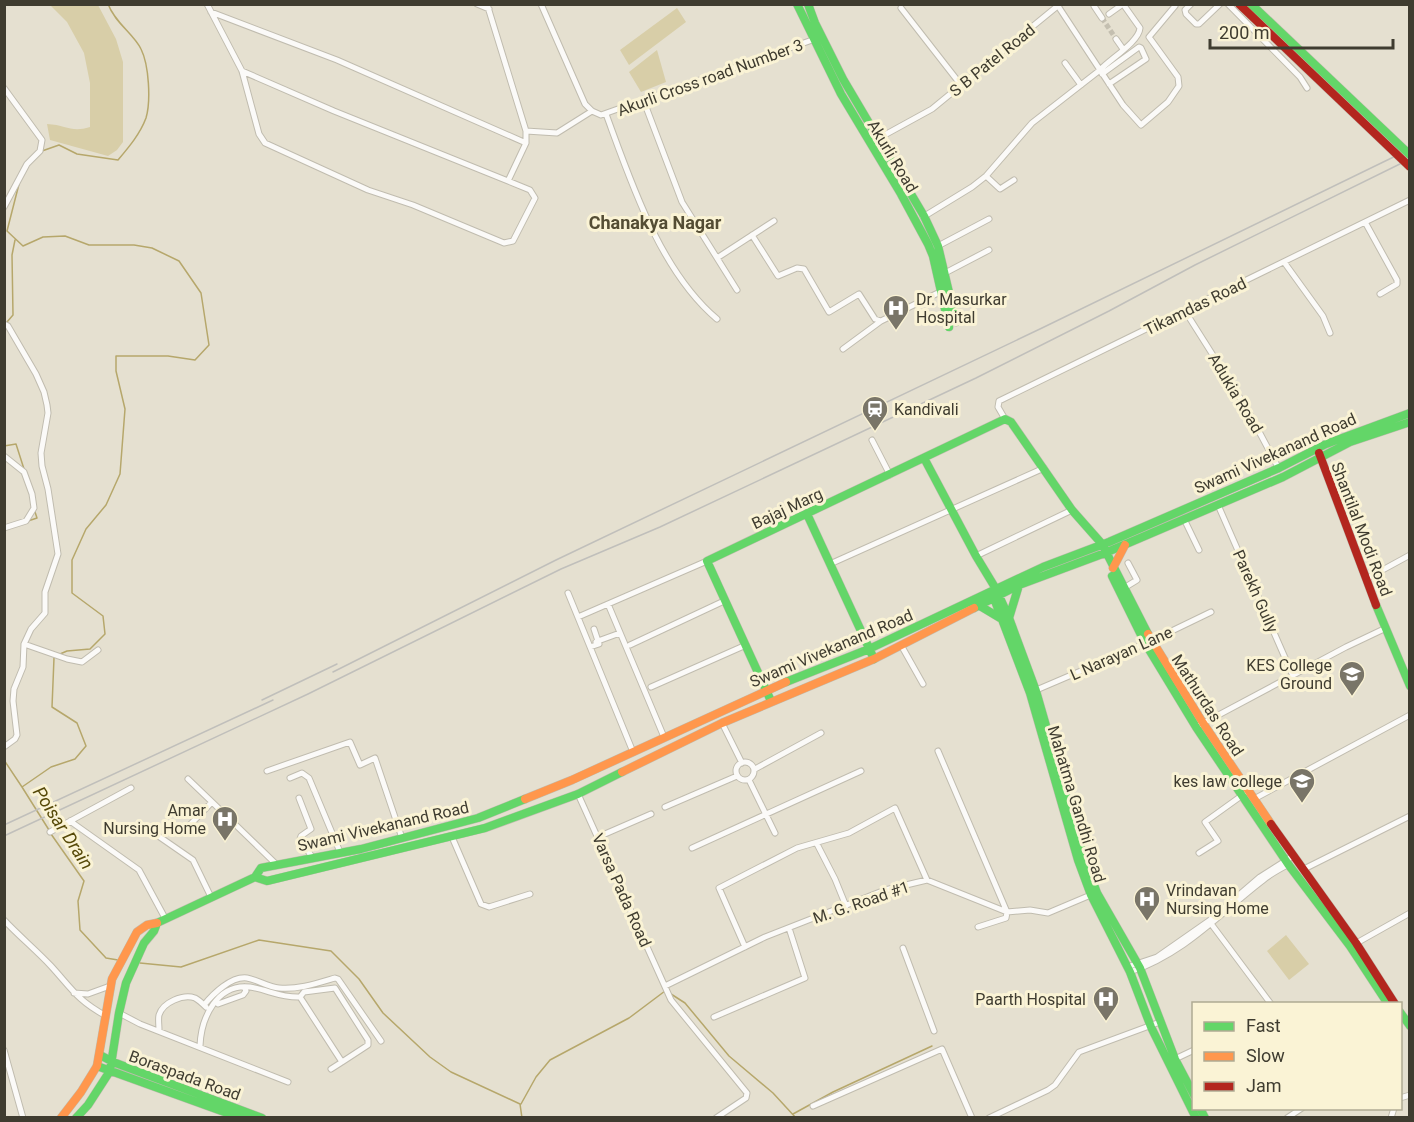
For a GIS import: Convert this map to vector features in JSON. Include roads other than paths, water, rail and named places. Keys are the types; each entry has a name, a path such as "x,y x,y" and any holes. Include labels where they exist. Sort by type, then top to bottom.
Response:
{"main road":[{"name":"Akurli Road","path":"797,4 817,38 841,94 938,246 953,324 940,292 933,256 920,218"},
{"name":"Akurli Road","path":"808,4 817,38"},
{"path":"1239,4 1410,167"},
{"path":"1251,4 1410,155"},
{"name":"Swami Vivekanand Road","path":"76,1118 88,1105 110,1071 126,983 144,943 154,931 157,923 165,918 255,877 261,868 402,838 478,818 572,780 767,690 995,594 1103,554 1283,477 1358,429 1410,413"},
{"path":"1005,419 1011,422 1072,510"},
{"name":"Bajaj Marg","path":"707,561 1005,419"},
{"name":"Swami Vivekanand Road","path":"255,877 267,881 452,837 485,828 578,794 722,723 901,645 980,606 995,594 1043,567 1279,468 1303,454 1319,453 1410,422"},
{"name":"Shantilal Modi Road","path":"1319,453 1366,579 1410,686"},
{"name":"Mahatma Gandhi Road","path":"924,458 976,556 1005,618 1033,692 1094,894 1129,970 1151,1027 1192,1110"},
{"name":"Mathurdas Road","path":"1072,510 1095,537 1124,588 1148,642 1245,794 1254,799 1291,860 1304,869 1353,945 1394,1002"},
{"path":"807,514 874,658"},
{"path":"1113,568 1125,544"},
{"path":"1103,554 1148,642"},
{"path":"707,561 771,701"},
{"path":"980,606 1005,618 1019,585"},
{"path":"1245,794 1353,945 1387,1002"},
{"name":"Mahatma Gandhi Road","path":"1094,894 1139,966 1175,1059 1192,1091"},
{"path":"61,1118 97,1066 111,983 137,932 147,925 157,923"},
{"name":"Boraspada Road","path":"100,1055 112,1062 262,1118"},
{"name":"Boraspada Road","path":"97,1066 241,1118"}],"street":[{"path":"207,4 242,71 259,134 265,143 368,190 413,205 504,243 513,241 535,198 530,190 334,111 242,71"},
{"path":"477,4 488,7 526,131 526,143 508,181"},
{"path":"541,4 585,104 592,111 601,115 606,114 627,171 652,228 676,270 700,304 717,318"},
{"path":"1094,6 1104,17 1123,4 1140,28 1140,33 1134,40 1101,72"},
{"path":"1191,4 1185,10 1186,14 1196,24 1199,24 1220,4"},
{"path":"1228,4 1300,77 1307,88"},
{"name":"S B Patel Road","path":"873,141 932,109 1059,5 1123,105 1141,125 1168,102 1179,86 1178,77 1149,37 1175,6"},
{"path":"901,8 961,85"},
{"path":"211,12 337,60 526,143"},
{"name":"Akurli Cross road Number 3","path":"606,114 817,38"},
{"path":"1116,39 1123,49"},
{"path":"920,218 986,176 1032,123 1081,85 1139,47 1141,48 1146,58 1109,84"},
{"path":"1065,63 1081,85"},
{"path":"1114,65 1122,76"},
{"path":"4,88 42,140 40,152 27,164 4,207"},
{"path":"643,99 682,202 737,290"},
{"path":"526,131 557,133 592,111"},
{"path":"986,176 1000,189 1014,180"},
{"name":"Tikamdas Road","path":"1005,419 998,407 999,401 1410,200"},
{"path":"938,246 989,219"},
{"path":"717,258 774,221"},
{"path":"1365,222 1397,280 1397,284 1380,294"},
{"path":"752,235 778,276 796,268 804,269 829,312 859,294 875,318 882,321"},
{"path":"945,273 989,250"},
{"path":"1284,262 1323,316 1330,333"},
{"path":"843,349 882,321 940,292"},
{"name":"Adukia Road","path":"1185,311 1247,409 1283,477"},
{"path":"4,747 17,735 14,689 23,667 24,644 31,629 45,613 45,592 58,549 42,466 41,453 48,413 44,392 36,374 6,325"},
{"path":"872,440 890,475"},
{"path":"4,456 24,472 32,494 34,508 26,521 4,528"},
{"path":"830,564 1044,468"},
{"name":"Parekh Gully","path":"1218,505 1293,676"},
{"path":"976,556 1072,510"},
{"path":"1184,519 1199,550"},
{"path":"1366,579 1410,555"},
{"name":"Bajaj Marg","path":"578,617 707,561"},
{"path":"1124,588 1137,580 1128,563"},
{"path":"568,592 633,752"},
{"path":"630,645 724,601"},
{"path":"608,604 664,737"},
{"name":"L Narayan Lane","path":"1033,692 1211,612"},
{"path":"594,628 598,641"},
{"path":"1200,725 1386,628"},
{"path":"589,646 620,633"},
{"path":"24,644 82,662 98,650"},
{"path":"651,687 746,645"},
{"path":"901,645 924,684"},
{"path":"1254,799 1410,715"},
{"path":"722,723 742,762"},
{"path":"755,770 821,733"},
{"path":"267,771 350,742 360,765 375,758 402,838"},
{"path":"938,752 1007,912 1006,918 978,927"},
{"path":"742,762 749,762 755,770 754,776 749,780 742,780 737,776 736,767 742,762"},
{"path":"692,848 861,771"},
{"path":"291,778 302,773 309,778 340,852"},
{"path":"665,807 737,776"},
{"path":"188,778 276,864"},
{"path":"749,780 775,833"},
{"path":"50,832 131,788"},
{"name":"Varsa Pada Road","path":"578,794 671,1000 747,1093 746,1098 716,1118"},
{"path":"1199,854 1218,841 1205,822 1245,794"},
{"path":"299,798 311,829 300,839 312,857"},
{"path":"183,832 212,802"},
{"path":"745,947 719,888 797,848 849,833 895,808 927,880"},
{"path":"598,837 651,814"},
{"path":"1304,869 1410,816"},
{"path":"70,821 139,870 165,918"},
{"path":"154,833 192,860 211,897"},
{"path":"452,837 480,904 489,907 530,894"},
{"path":"817,844 846,906"},
{"path":"1139,966 1157,962 1212,925 1263,879 1291,860"},
{"path":"1129,970 1157,957 1201,927 1260,878 1291,860"},
{"name":"M. G. Road #1","path":"664,986 789,928 885,890 927,880 1007,912 1030,910 1048,913 1094,894"},
{"path":"1353,945 1410,913"},
{"path":"4,920 50,965 73,993 86,1005 106,1016"},
{"path":"1212,925 1269,1002"},
{"path":"714,1017 805,978 789,928"},
{"path":"903,948 934,1031"},
{"path":"204,1005 236,979 246,978 270,986 286,988 335,978 338,979 381,1041"},
{"path":"73,993 88,994 111,983"},
{"path":"218,1004 243,995 246,991 244,987"},
{"path":"200,1046 202,1024 214,1002 227,991 244,987 288,998 300,997 304,992 328,987 335,988 368,1040 368,1045 331,1069"},
{"path":"159,1030 159,1015 165,1005 171,1001 188,997 196,999 210,1010"},
{"path":"300,997 342,1062"},
{"path":"119,1013 140,1024 288,1082"},
{"path":"989,1118 1055,1085 1079,1053 1160,1022"},
{"path":"813,1107 942,1049 972,1118"},
{"path":"4,1050 23,1118"},
{"path":"1175,1059 1192,1051"}],"waterway":[{"path":"42,151 59,145 77,154 118,160 144,124 148,111 149,93 144,56 138,44 115,17 108,4"},
{"name":"Poisar Drain","path":"19,184 7,231 23,246 43,237 65,236 89,245 134,245 152,248 179,261 201,293 209,345 195,360 168,356 116,356 116,371 125,409 120,474 106,505 86,529 72,560 72,593 103,616 105,634 90,649 67,651 60,654"},
{"path":"7,322 13,315 12,255 15,240"},
{"path":"4,446 16,444 24,469"},
{"path":"28,521 37,518 35,512"},
{"name":"Poisar Drain","path":"49,830 22,787 51,767 75,759 86,746 77,723 52,707 54,658"},
{"path":"4,760 22,787"},
{"name":"Poisar Drain","path":"51,834 84,881 78,901 80,930 106,958 118,960"},
{"name":"Poisar Drain","path":"140,963 181,967 259,940 331,951 359,979 383,1013 430,1057 451,1072 520,1104 522,1118"},
{"path":"521,1104 536,1077 550,1060 629,1018 665,991"},
{"path":"671,994 685,1003 729,1056 773,1093 796,1118"},
{"path":"793,1114 833,1092 932,1046"}],"tunnel":[{"path":"1102,18 1116,39"}],"railway":[{"path":"333,672 556,560 1410,149"},
{"path":"4,836 308,694 561,569 660,527 976,378 1195,265 1410,159"},
{"path":"262,700 337,664"},
{"path":"4,825 273,700"}],"place":[{"name":"Dr. Masurkar Hospital","path":"896,331"},
{"name":"Kandivali","path":"875,432"},
{"name":"KES College Ground","path":"1352,697"},
{"name":"kes law college","path":"1302,804"},
{"name":"Amar Nursing Home","path":"225,842"},
{"name":"Vrindavan Nursing Home","path":"1147,922"},
{"name":"Paarth Hospital","path":"1106,1022"}],"district":[{"name":"Chanakya Nagar","path":"655,223"}]}
